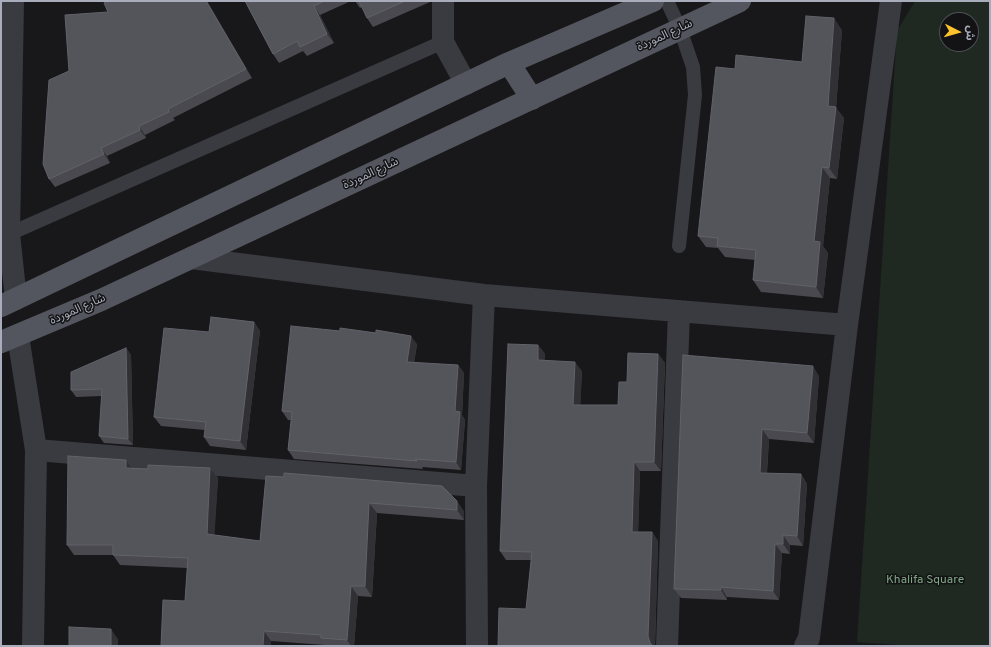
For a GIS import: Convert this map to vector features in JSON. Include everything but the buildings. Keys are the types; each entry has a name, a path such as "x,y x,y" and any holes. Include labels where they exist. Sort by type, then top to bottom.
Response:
{"main road":[{"path":"8,303 508,63 653,1"},
{"name":"شارع الموردة","path":"10,339 101,300 740,1"},
{"path":"508,63 532,99"}],"street":[{"path":"8,303 9,234 5,185 6,69 13,1"},
{"path":"443,1 443,42 466,84"},
{"path":"806,646 809,638 847,325 891,1"},
{"path":"190,258 484,295 847,325"},
{"path":"477,646 476,486 484,295"},
{"path":"667,646 679,311"},
{"path":"10,339 36,450 33,646"},
{"path":"36,450 476,486"}],"lane":[{"path":"667,1 680,29 693,67 695,95 679,246"},
{"path":"9,234 443,42"}],"green space":[{"name":"Khalifa Square","path":"915,1 990,1 990,646 913,646 857,642 897,31"}]}
